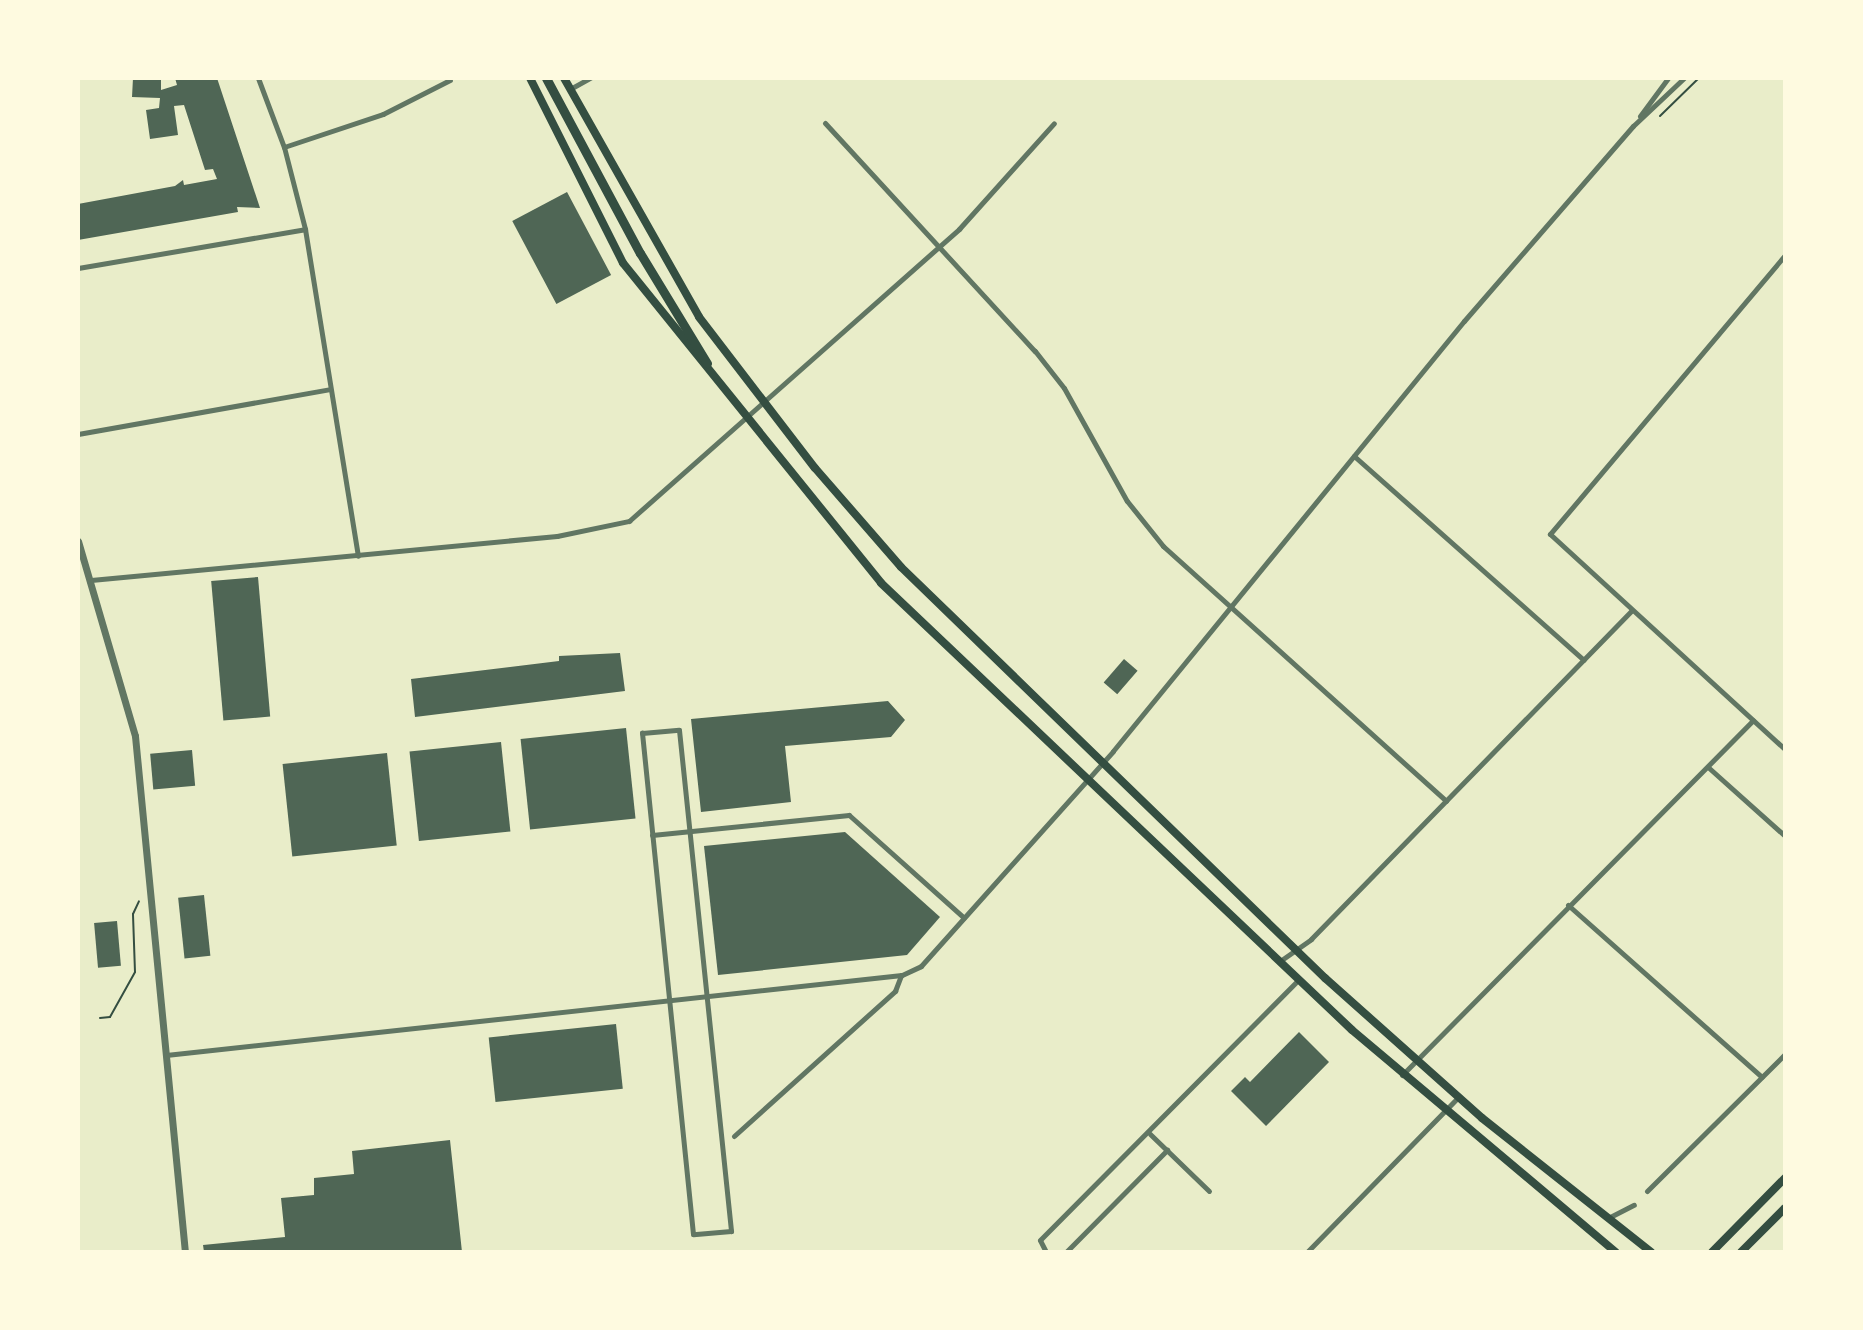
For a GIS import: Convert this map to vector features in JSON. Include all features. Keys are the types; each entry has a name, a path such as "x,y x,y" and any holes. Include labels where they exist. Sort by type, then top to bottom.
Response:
{"highway":[{"path":"546,78 640,253 707,363"}],"main road":[{"path":"530,78 623,263 679,337 707,363 881,583 1086,781 1402,1075 1616,1252"},
{"path":"564,78 676,283 764,401 901,567 1100,765 1415,1060 1651,1252"},
{"path":"1712,1252 1785,1178"},
{"path":"1741,1252 1785,1208"}],"street":[{"path":"258,78 284,147 305,229 358,556"},
{"path":"570,89 590,78"},
{"path":"165,1055 902,975 921,966 1100,765 1354,456 1633,126 1668,78"},
{"path":"1633,126 1684,78"},
{"path":"284,147 383,114 450,80"},
{"path":"825,123 840,143 856,151 1064,388 1144,525 1446,801"},
{"path":"91,580 358,556 617,525 640,513 746,414 938,248 1054,123"},
{"path":"78,268 305,229"},
{"path":"1785,255 1551,528 1553,541 1785,749"},
{"path":"78,434 330,389"},
{"path":"1354,456 1584,660"},
{"path":"78,541 135,736 185,1252"},
{"path":"1279,962 1295,950 1446,801 1631,611"},
{"path":"1402,1075 1568,905 1709,768 1753,720"},
{"path":"679,730 689,831 731,1231 693,1234 642,733 679,730"},
{"path":"1709,768 1785,836"},
{"path":"652,835 849,815 964,918"},
{"path":"1568,905 1762,1077"},
{"path":"734,1136 895,991 902,975"},
{"path":"1046,1252 1040,1240 1150,1134 1298,980"},
{"path":"1647,1191 1785,1054"},
{"path":"1307,1252 1458,1097"},
{"path":"1150,1134 1209,1191"},
{"path":"1066,1252 1167,1150"},
{"path":"1608,1218 1634,1205"}],"path":[{"path":"1660,116 1699,78"},
{"path":"100,1018 110,1017 135,972 135,905"}],"building":[{"path":"133,78 161,78 161,90 177,85 175,78 217,78 260,208 237,207 238,212 78,240 78,204 175,186 183,180 184,185 217,179 213,169 205,170 184,105 174,106 178,135 150,139 146,110 159,108 160,98 132,97"},
{"path":"567,192 611,275 556,304 512,221"},
{"path":"258,577 270,716 223,721 211,581"},
{"path":"620,653 625,691 415,717 411,679 559,661 559,656"},
{"path":"1124,659 1138,671 1117,694 1104,682"},
{"path":"888,701 905,720 891,737 785,746 791,802 701,812 691,719"},
{"path":"626,728 636,819 530,830 521,739"},
{"path":"501,742 510,832 419,841 410,752"},
{"path":"192,750 195,786 153,790 150,754"},
{"path":"387,753 397,845 292,856 283,764"},
{"path":"845,832 940,917 907,955 718,975 704,846"},
{"path":"204,895 210,956 185,958 178,898"},
{"path":"117,921 121,966 98,968 94,923"},
{"path":"616,1024 623,1089 495,1102 489,1037"},
{"path":"1299,1032 1329,1062 1266,1126 1231,1091 1245,1077 1250,1082"},
{"path":"450,1140 462,1252 204,1252 203,1245 285,1237 281,1198 314,1195 314,1178 354,1174 352,1151"}]}
